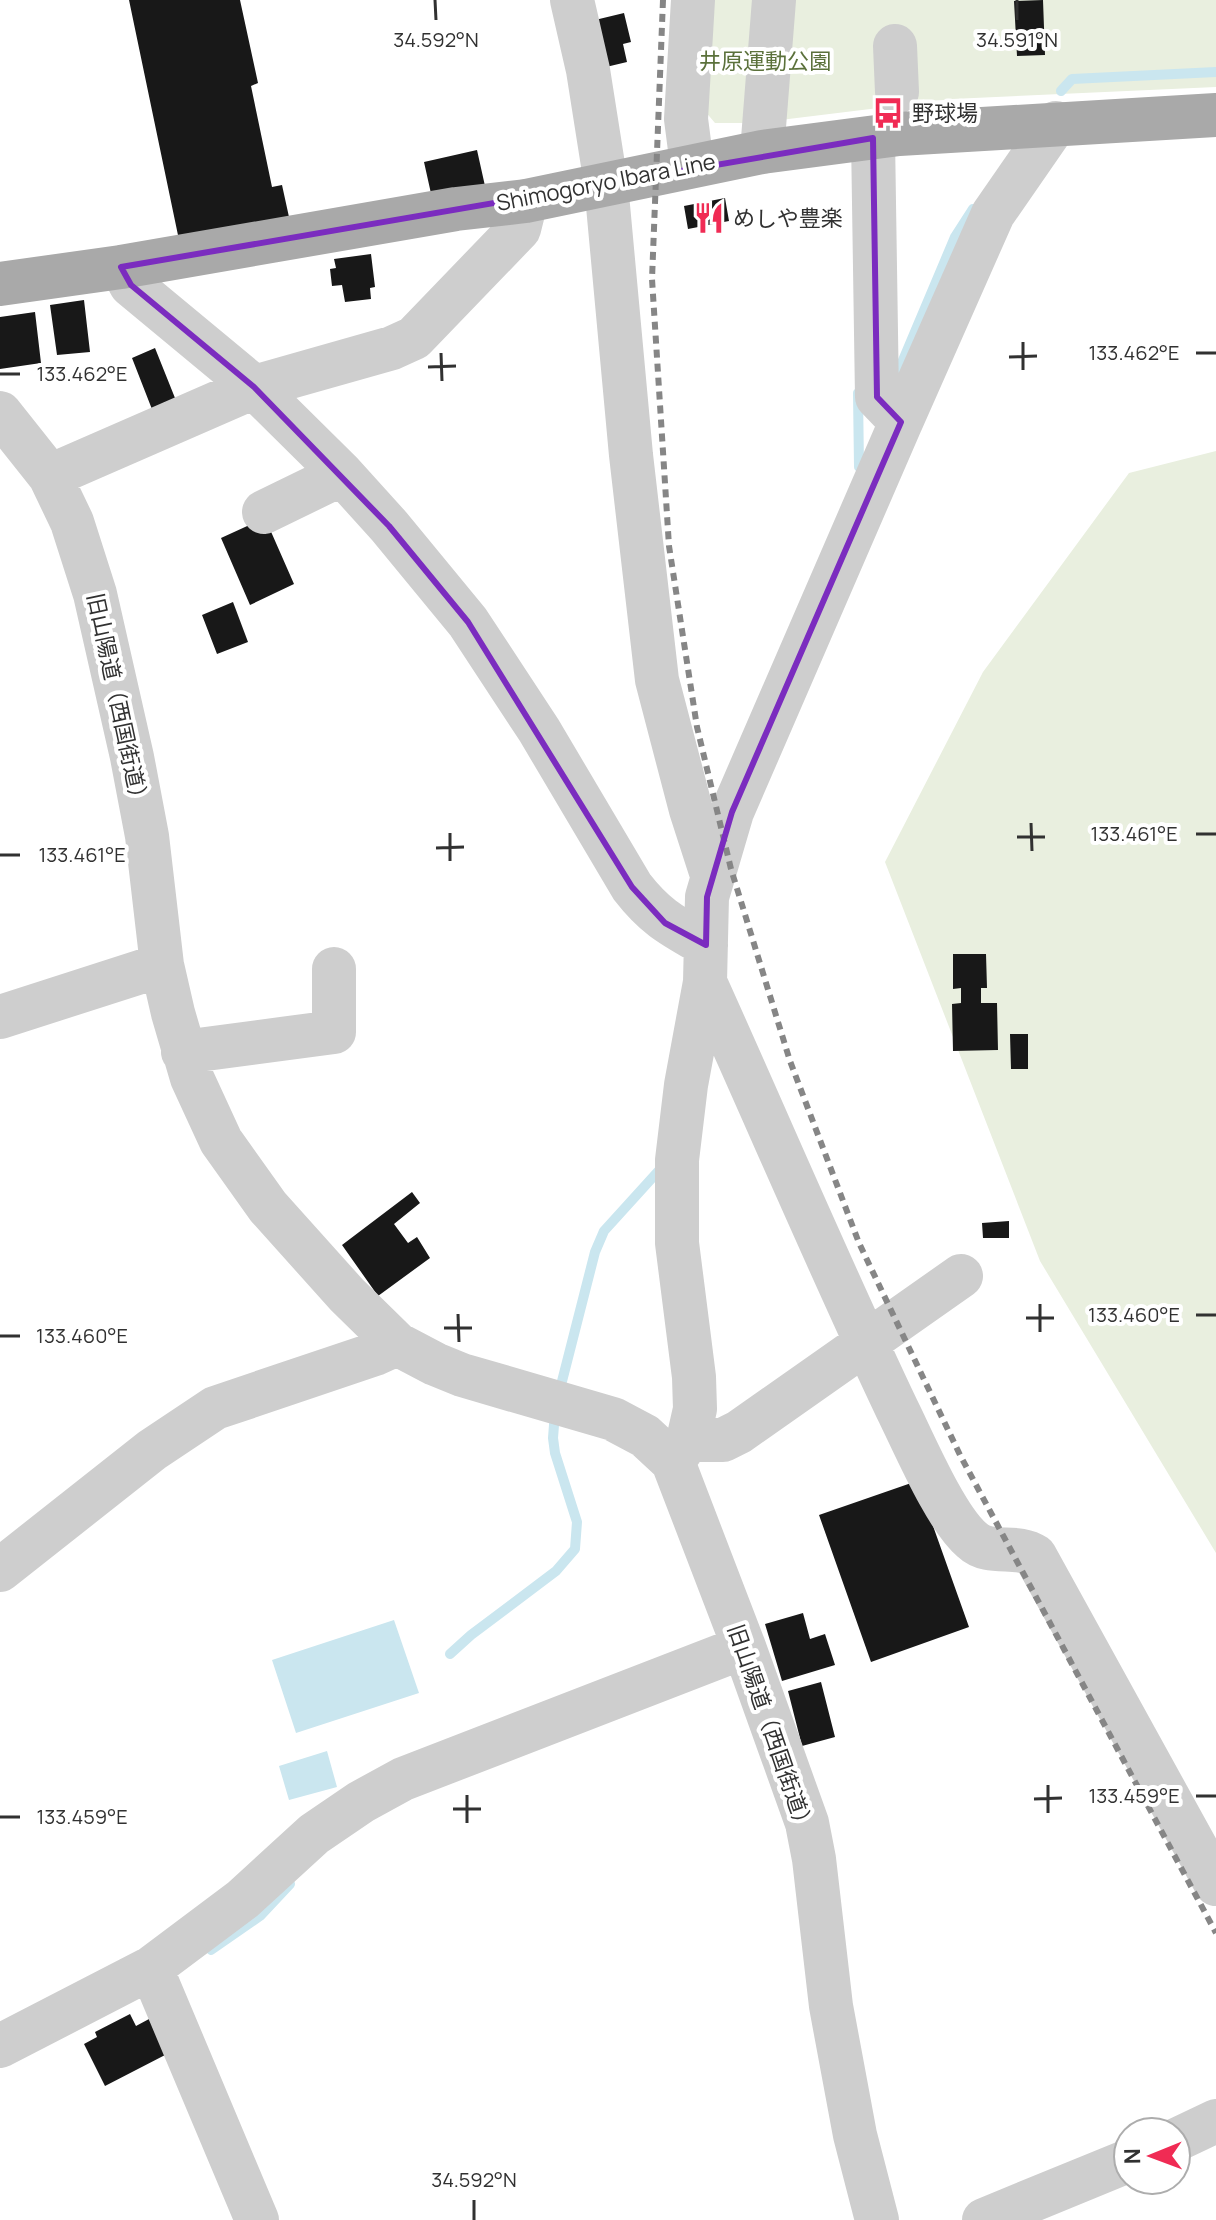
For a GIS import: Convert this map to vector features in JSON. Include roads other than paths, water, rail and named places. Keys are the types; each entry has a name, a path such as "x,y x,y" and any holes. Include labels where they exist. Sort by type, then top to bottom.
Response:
{"main road":[{"name":"Shimogoryo Ibara Line","path":"0,284 121,267 456,209 526,201 762,152 892,119 1056,123 1216,115"}],"street":[{"path":"572,0 588,70 606,184 631,455 657,680 691,810 712,875"},
{"path":"692,165 686,119 693,0"},
{"path":"762,152 774,0"},
{"path":"890,411 895,46"},
{"path":"680,1451 695,1409 694,1377 677,1243 677,1160 686,1085 695,949 712,875 732,812 890,411 993,214 1056,123"},
{"path":"50,476 254,387 392,348 414,338 519,229 526,201"},
{"path":"121,267 131,285 254,387 342,474 468,622 539,730 632,887 648,907 695,949 866,1343 925,1468 960,1528 973,1541 986,1549 1028,1551 1035,1556 1216,1884"},
{"name":"旧山陽道（西国街道）","path":"0,413 50,476 72,522 95,594 147,836 162,965 183,1052 206,1112 221,1141 268,1207 347,1295 397,1344 462,1375 613,1419 680,1451 744,1647 807,1823 831,2006 855,2135 877,2220"},
{"path":"264,512 342,474"},
{"path":"0,1017 162,965"},
{"path":"183,1052 334,1032 334,969"},
{"path":"680,1451 723,1440 739,1432 961,1276"},
{"path":"0,1570 152,1450 215,1408 397,1344"},
{"path":"0,2046 151,1968 243,1899 314,1834 361,1802 403,1779 744,1647"},
{"path":"151,1968 257,2220"},
{"path":"1192,2132 1216,2121"},
{"path":"984,2220 1112,2168"}],"water":[{"path":"394,1620 419,1693 296,1733 272,1660"},
{"path":"327,1751 337,1787 289,1800 279,1766"}],"waterway":[{"path":"1061,91 1072,79 1216,72"},
{"path":"893,384 955,237 973,209"},
{"path":"858,393 859,467"},
{"path":"559,1393 595,1252 604,1231 663,1166"},
{"path":"450,1654 556,1571 575,1549 577,1522 555,1453 555,1412"},
{"path":"211,1950 260,1916 290,1884"}],"railway":[{"path":"663,0 652,279 669,546 697,727 731,869 790,1061 859,1243 960,1455 1216,1933"}],"place":[{"name":"野球場","path":"888,113"},
{"name":"めしや豊楽","path":"709,218"}],"park label":[{"name":"井原運動公園","path":"765,61"}]}
